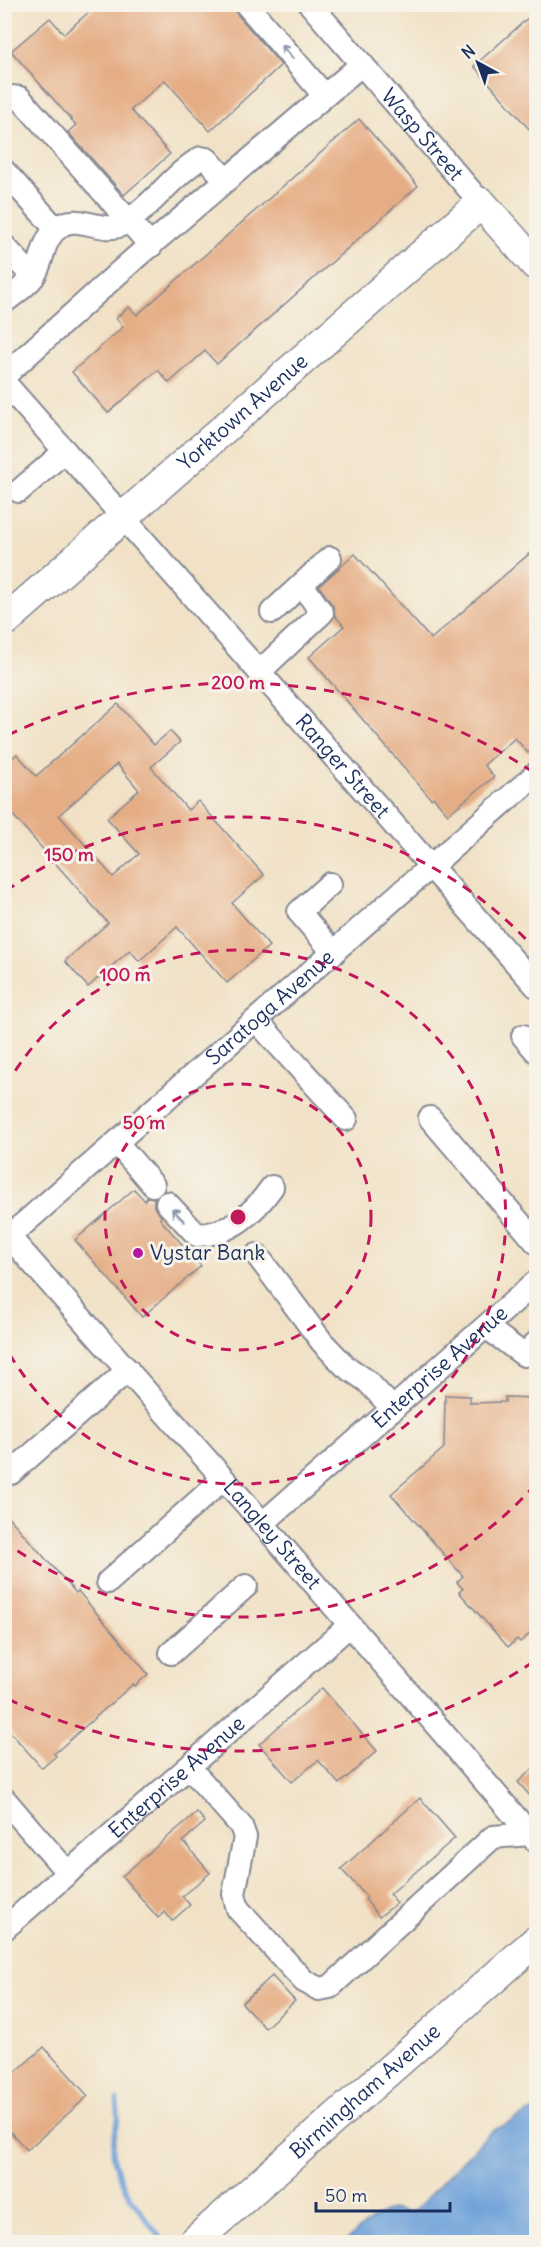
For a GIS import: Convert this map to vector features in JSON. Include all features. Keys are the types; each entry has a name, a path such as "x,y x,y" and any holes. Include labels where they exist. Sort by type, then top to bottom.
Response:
{"main road":[{"name":"Wasp Street","path":"482,203 537,265"},
{"name":"Yorktown Avenue","path":"4,622 482,203"},
{"name":"Birmingham Avenue","path":"194,2242 537,1941"}],"street":[{"name":"Wasp Street","path":"310,4 482,203"},
{"path":"251,6 324,95"},
{"path":"4,376 362,63"},
{"path":"4,101 10,97 20,98 151,246"},
{"path":"4,302 33,278 38,269 44,244 56,230 69,222 115,227 128,220 201,158 207,159 226,180"},
{"path":"4,171 56,230"},
{"path":"4,246 33,278"},
{"name":"Ranger Street","path":"4,382 537,986"},
{"path":"19,491 65,451"},
{"path":"272,612 330,558"},
{"path":"259,672 322,613 302,585"},
{"name":"Saratoga Avenue","path":"6,1236 117,1143 537,774"},
{"path":"330,884 299,912 334,953"},
{"path":"256,1020 345,1119"},
{"path":"429,1118 537,1242"},
{"path":"117,1143 153,1185"},
{"path":"167,1203 197,1234 215,1234 230,1229 263,1200 272,1187"},
{"name":"Langley Street","path":"6,1236 224,1479 533,1837"},
{"path":"257,1255 322,1342 345,1366 367,1381 393,1409"},
{"name":"Enterprise Avenue","path":"262,1524 537,1282"},
{"path":"486,1327 524,1355 537,1343"},
{"path":"11,1473 128,1370"},
{"path":"108,1582 224,1479"},
{"path":"171,1653 246,1586"},
{"name":"Enterprise Avenue","path":"4,1929 350,1625"},
{"path":"189,1767 241,1826 245,1837 234,1894 238,1909 304,1981 319,1989 330,1987 493,1837 533,1837"},
{"path":"4,1799 68,1873"}],"water":[{"path":"536,2109 536,2242 344,2242 373,2219 386,2212 415,2210 490,2132"}],"building":[{"path":"98,4 233,4 236,13 281,65 210,131 165,80 131,110 170,154 124,195 68,132 76,125 11,51 50,18 64,34"},
{"path":"537,10 537,138 474,66"},
{"path":"359,119 418,186 217,364 205,351 169,383 158,370 108,413 72,372 123,327 116,318 129,307 137,315"},
{"path":"537,547 537,745 528,753 515,738 484,765 494,777 448,814 433,797 431,799 309,657 344,626 335,616 333,606 319,586 355,554 431,639"},
{"path":"118,704 154,745 170,731 180,742 151,767 188,810 198,801 264,875 232,903 269,946 227,983 177,927 139,961 130,950 88,987 65,961 108,923 4,805 4,765 17,754 36,776","holes":["117,764 139,790 107,818 139,854 113,877 59,815"]},
{"name":"Vystar Bank","path":"134,1189 145,1201 147,1197 154,1198 154,1207 161,1216 160,1219 201,1266 142,1317 75,1240"},
{"path":"445,1395 470,1396 470,1403 505,1402 505,1397 537,1398 537,1628 520,1642 517,1639 508,1647 459,1592 463,1589 457,1582 463,1576 391,1494 444,1448"},
{"path":"4,1512 76,1593 78,1591 148,1674 135,1686 133,1684 54,1754 56,1756 42,1768 4,1725"},
{"path":"322,1688 377,1751 339,1784 318,1760 292,1782 259,1744"},
{"path":"537,1765 537,1804 518,1782"},
{"path":"420,1798 455,1838 390,1894 397,1903 379,1917 365,1899 367,1897 341,1869"},
{"path":"197,1812 205,1822 183,1841 210,1873 182,1896 190,1905 172,1921 165,1912 158,1918 122,1876"},
{"path":"272,1976 295,2001 265,2028 242,2003"},
{"path":"44,2047 88,2096 27,2150 4,2125 4,2082"}],"waterway":[{"path":"117,2100 118,2117 113,2147 115,2163 130,2197 160,2237"}],"place":[{"name":"Vystar Bank","path":"138,1253"}]}
